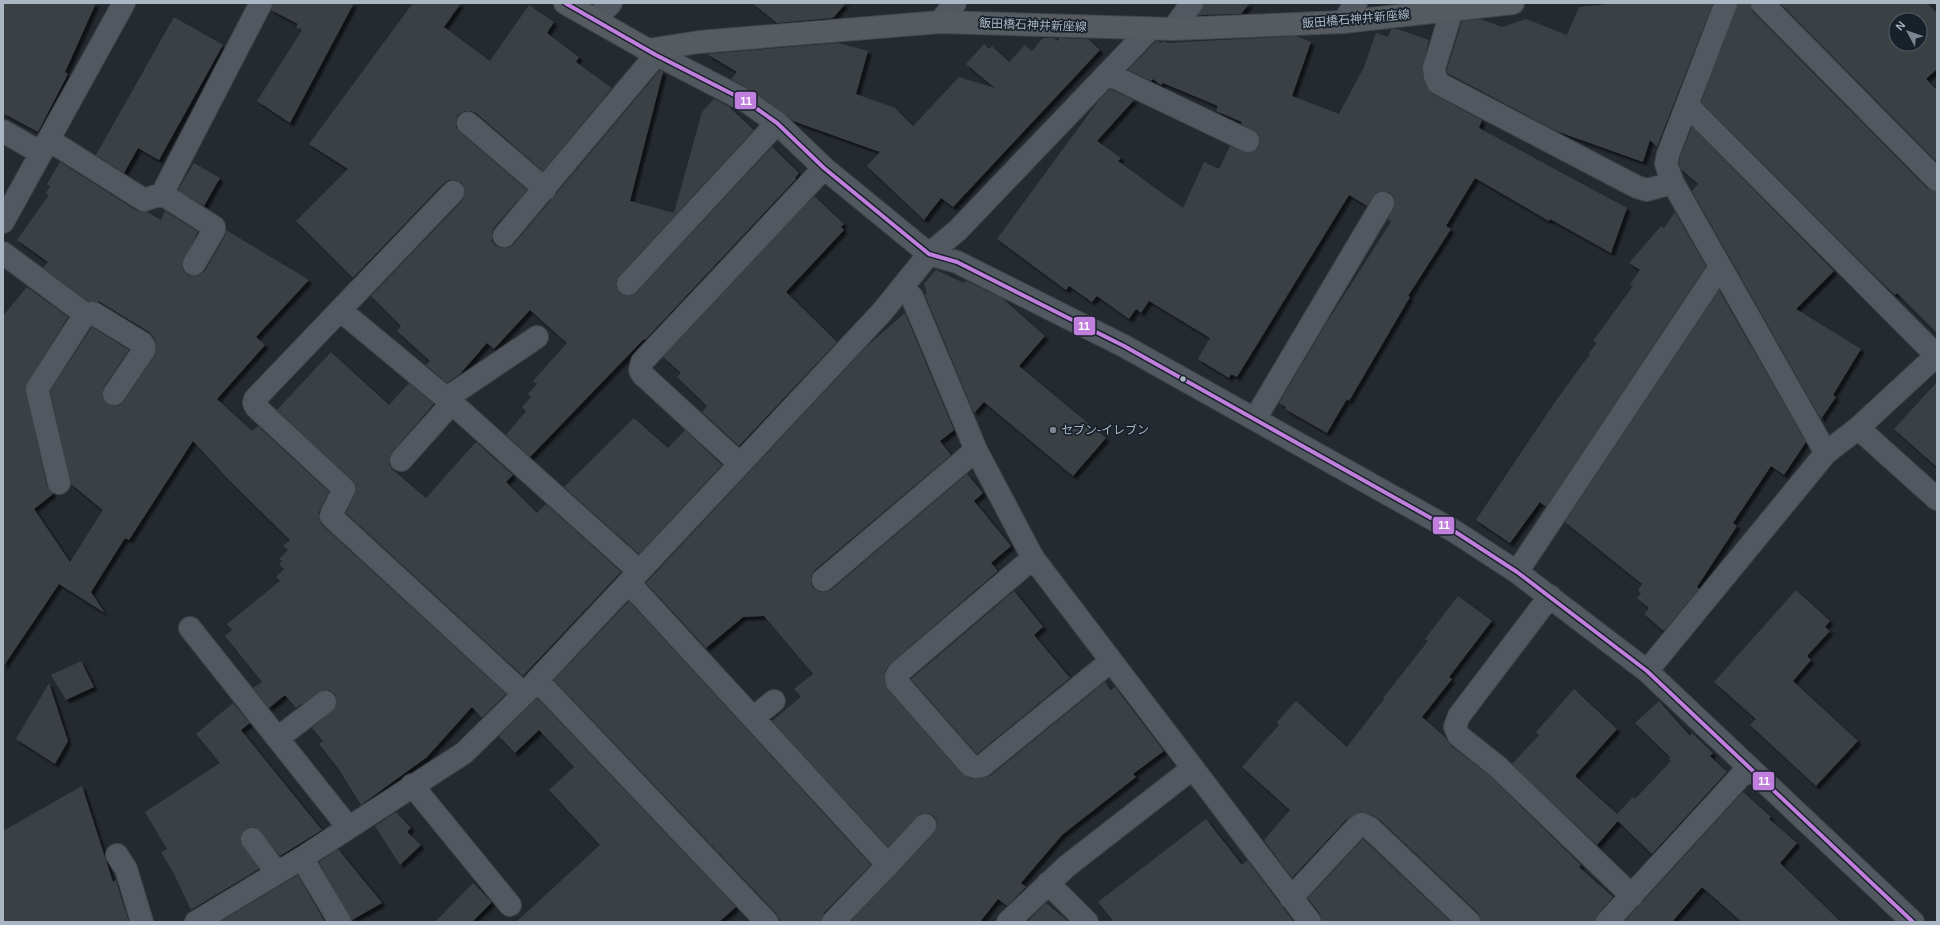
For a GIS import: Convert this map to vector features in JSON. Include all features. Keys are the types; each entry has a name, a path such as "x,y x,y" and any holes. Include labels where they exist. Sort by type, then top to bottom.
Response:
{"main road":[{"path":"565,3 652,53"},
{"name":"飯田橋石神井新座線","path":"652,53 699,42 940,22 1173,29 1343,22 1513,3"}],"street":[{"path":"3,222 124,3"},
{"path":"3,131 45,147 144,200 162,194 261,3"},
{"path":"595,20 611,3"},
{"path":"940,22 954,3"},
{"path":"1173,29 1192,3"},
{"path":"1343,22 1356,3"},
{"path":"1726,3 1666,164 1672,183 1826,453"},
{"path":"1762,3 1937,180"},
{"path":"1452,10 1434,68 1438,83 1637,187 1647,190 1672,183"},
{"path":"196,922 302,858 412,785 464,753 530,687 882,312 928,254 958,230 1150,29"},
{"path":"504,236 545,189 652,53 746,101 777,123 824,168 928,254 957,262 1124,346 1454,532 1517,572 1647,671 1913,922"},
{"path":"1108,74 1248,141"},
{"path":"1647,671 1826,453 1858,428 1937,356 1688,106"},
{"path":"468,123 545,189"},
{"path":"628,284 777,123"},
{"path":"740,464 643,375 640,370 642,362 824,168"},
{"path":"453,192 255,399 254,403 256,407 344,489 331,516 530,687 767,922"},
{"path":"162,194 214,227 214,230 194,264"},
{"path":"1255,419 1383,203"},
{"path":"3,253 85,314 93,313 142,343 144,350 114,394"},
{"path":"1517,572 1720,267"},
{"path":"902,287 912,297 976,450 1033,558 1310,922"},
{"path":"340,310 450,400 634,577 754,717 888,865"},
{"path":"59,483 37,389 85,314"},
{"path":"402,460 450,400 537,337"},
{"path":"1858,428 1937,499"},
{"path":"823,580 976,450"},
{"path":"1033,558 899,672 896,677 897,682 970,765 976,767 982,766 1111,660"},
{"path":"1550,596 1459,716 1455,727 1459,736 1498,767 1632,896"},
{"path":"190,628 348,827"},
{"path":"754,717 774,700"},
{"path":"278,738 325,702"},
{"path":"1608,922 1749,767"},
{"path":"1008,922 1067,866 1193,768"},
{"path":"412,785 510,905"},
{"path":"1291,898 1356,828 1362,824 1370,828 1469,922"},
{"path":"832,922 925,826"},
{"path":"252,839 277,873"},
{"path":"117,855 126,869 142,922"},
{"path":"302,858 340,922"},
{"path":"1048,883 1087,922"}],"building":[{"path":"3,3 96,3 65,72 68,74 38,132 3,113"},
{"path":"273,3 354,3 290,123 257,101 302,30 296,27 298,24 271,10"},
{"path":"413,3 461,3 444,27 490,61 529,5 554,22 547,33 579,57 576,62 612,88 543,171 476,113 464,111 458,115 456,127 460,132 527,190 494,228 492,233 492,241 496,246 508,248 514,244 660,70 663,72 630,201 674,213 702,112 714,99 728,106 754,130 619,276 616,281 616,287 620,293 626,296 631,296 637,292 772,147 799,173 795,178 796,179 645,340 644,339 530,457 506,435 526,411 522,407 531,397 528,394 537,384 533,381 567,343 530,310 494,349 487,343 460,374 447,383 426,365 430,361 397,331 401,326 371,296 462,201 465,195 465,189 462,183 456,180 449,180 444,183 353,278 296,221 348,169 309,144"},
{"path":"752,3 846,3 833,18 777,23"},
{"path":"1204,3 1250,3 1241,14 1198,15"},
{"path":"1620,3 1713,3 1657,147 1650,140 1643,162 1556,131 1447,73 1462,21 1480,19 1502,27 1526,19 1567,35 1579,7"},
{"path":"1738,3 1750,3 1753,12 1928,189 1937,192 1937,333 1897,293 1895,295 1871,272 1701,102"},
{"path":"1780,3 1927,3 1937,13 1937,69 1926,79 1937,90 1937,162"},
{"path":"174,17 223,45 159,160 138,148 124,173 96,155"},
{"path":"1391,29 1397,29 1429,40 1422,70 1424,81 1432,94 1482,120 1479,128 1627,208 1611,253 1550,219 1549,221 1475,178 1446,226 1451,229 1408,296 1410,297 1349,401 1347,399 1327,433 1285,409 1286,407 1279,403 1327,322 1391,222 1388,219 1395,203 1394,197 1389,192 1377,192 1367,206 1349,195 1237,377 1231,374 1229,378 1198,359 1210,338 1149,301 1141,313 1136,309 1129,319 1097,296 1092,302 1069,286 1066,290 997,239 1099,100 1110,89 1134,100 1097,141 1121,158 1118,161 1183,208 1204,162 1219,169 1230,146 1249,153 1255,151 1259,147 1260,140 1258,134 1241,124 1242,122 1216,111 1218,106 1163,83 1161,85 1153,79 1151,81 1128,70 1156,41 1162,43 1164,41 1167,43 1296,36 1311,42 1292,96 1339,114 1364,67 1376,33 1388,37"},
{"path":"1043,38 1054,38 1057,41 1060,38 1088,39 1100,50 953,207 941,198 924,220 867,166 880,152 793,121 753,91 731,79 737,72 707,54 838,43 868,51 856,94 895,108 913,126 959,77 995,88 966,64 984,44 989,49 992,46 1009,62 1025,45 1032,51"},
{"path":"1692,127 1834,271 1796,309 1861,349 1833,395 1836,397 1821,419 1692,191 1698,184 1681,169 1679,163 1680,157"},
{"path":"60,162 137,211 147,212 161,220 165,211 198,232 182,264 183,270 188,275 200,275 205,271 225,236 226,230 309,280 256,337 265,345 217,399 252,431 258,426 329,492 319,512 319,519 322,525 506,694 482,718 472,707 427,757 361,805 338,768 319,744 323,741 312,728 336,707 337,700 335,694 329,690 323,690 296,708 285,695 269,708 253,688 262,682 225,636 232,630 227,624 280,581 276,577 284,569 279,564 282,561 279,559 288,550 283,546 290,540 229,480 193,441 129,540 125,538 91,592 105,613 59,584 3,667 3,316 27,287 68,317 25,387 47,486 53,494 34,509 70,562 103,510 71,484 50,391 92,327 129,350 104,387 102,393 103,399 107,404 113,406 120,405 124,401 154,357 156,350 155,339 149,332 100,302 88,301 43,268 48,262 17,240 49,195 46,193 50,186 47,184"},
{"path":"194,163 220,178 204,206 178,190"},
{"path":"814,196 844,224 841,227 844,230 786,292 837,342 739,446 702,412 707,406 677,377 681,373 663,357"},
{"path":"1675,212 1706,266 1546,507 1540,502 1510,543 1476,520 1555,402 1590,354 1589,353 1597,343 1593,341 1633,286 1630,284 1640,270 1629,263 1661,226 1664,228"},
{"path":"936,270 964,283 966,281 1002,298 1045,336 1019,366 1106,438 1073,476 984,402 974,413 925,295 927,293 924,284"},
{"path":"1719,290 1806,442 1784,475 1771,466 1733,523 1737,526 1697,587 1699,589 1664,631 1644,614 1649,608 1637,598 1641,593 1638,590 1642,584 1565,522"},
{"path":"905,313 954,430 940,441 951,455 815,570 811,576 813,588 819,592 831,590 967,474 983,493 974,501 1011,546 991,563 998,571 891,663 885,671 884,679 888,690 961,773 972,779 990,776 1105,682 1111,690 1115,687 1164,751 1133,774 1136,777 1062,835 1021,883 1026,887 1007,906 998,899 980,922 850,922 934,833 937,827 937,821 934,816 928,813 921,813 888,847 772,721 801,697 794,689 813,674 764,616 743,617 706,648 646,583 866,347"},
{"path":"331,352 389,405 409,383 434,404 392,452 389,458 389,464 392,469 426,498 476,442 513,475 506,482 537,513 546,504 621,572 523,676 346,513 355,494 356,487 353,481 277,410"},
{"path":"1937,382 1937,467 1894,429"},
{"path":"634,418 668,448 685,430 722,465 639,554 564,487"},
{"path":"1796,590 1830,621 1825,627 1830,631 1807,656 1811,660 1793,681 1858,741 1816,786 1750,725 1756,719 1714,682"},
{"path":"1014,591 1043,627 1034,635 1070,678 977,754 911,679"},
{"path":"1458,596 1492,621 1449,677 1452,679 1422,717 1446,738 1451,746 1490,776 1581,865 1579,867 1613,897 1598,914 1595,922 1481,922 1478,913 1379,819 1367,813 1361,812 1347,819 1292,878 1264,840 1290,810 1242,767 1279,725 1277,722 1296,701 1347,747 1428,641 1425,639"},
{"path":"629,601 871,865 824,913 821,922 781,922 776,913 554,680"},
{"path":"81,661 94,687 66,700 51,675"},
{"path":"49,683 68,741 55,764 16,739"},
{"path":"1574,689 1617,729 1575,776 1617,814 1633,797 1635,799 1671,761 1669,759 1670,757 1635,723 1659,701 1690,736 1692,733 1713,753 1710,756 1727,772 1652,854 1618,821 1597,845 1512,764 1539,735 1536,732"},
{"path":"537,698 736,907 719,922 516,922 600,845 549,790 574,767 539,730 515,753 499,736"},
{"path":"233,703 250,723 241,730 322,830 280,856 257,828 251,827 245,829 241,834 240,841 259,869 191,910 173,872 161,852 167,849 145,812 220,763 196,734"},
{"path":"82,786 113,882 116,880 129,922 3,922 3,831"},
{"path":"1743,792 1771,817 1769,819 1797,843 1780,863 1841,922 1742,922 1702,887 1672,922 1624,922"},
{"path":"396,812 411,828 407,832 421,845 400,865 375,826"},
{"path":"1206,819 1242,865 1247,860 1294,922 1114,922 1098,902"},
{"path":"1363,839 1451,922 1322,922 1320,914 1308,898"},
{"path":"338,849 382,903 352,920 319,862"},
{"path":"298,875 325,922 220,922"},
{"path":"473,883 492,902 472,922 435,922"},
{"path":"1046,903 1069,922 1027,922"}],"transit line":[{"name":"11","path":"565,3 656,55 746,101 777,123 824,168 929,254 957,262 1124,346 1454,531 1517,572 1647,671 1913,922"}],"place":[{"name":"セブン-イレブン","path":"1053,430"}]}
